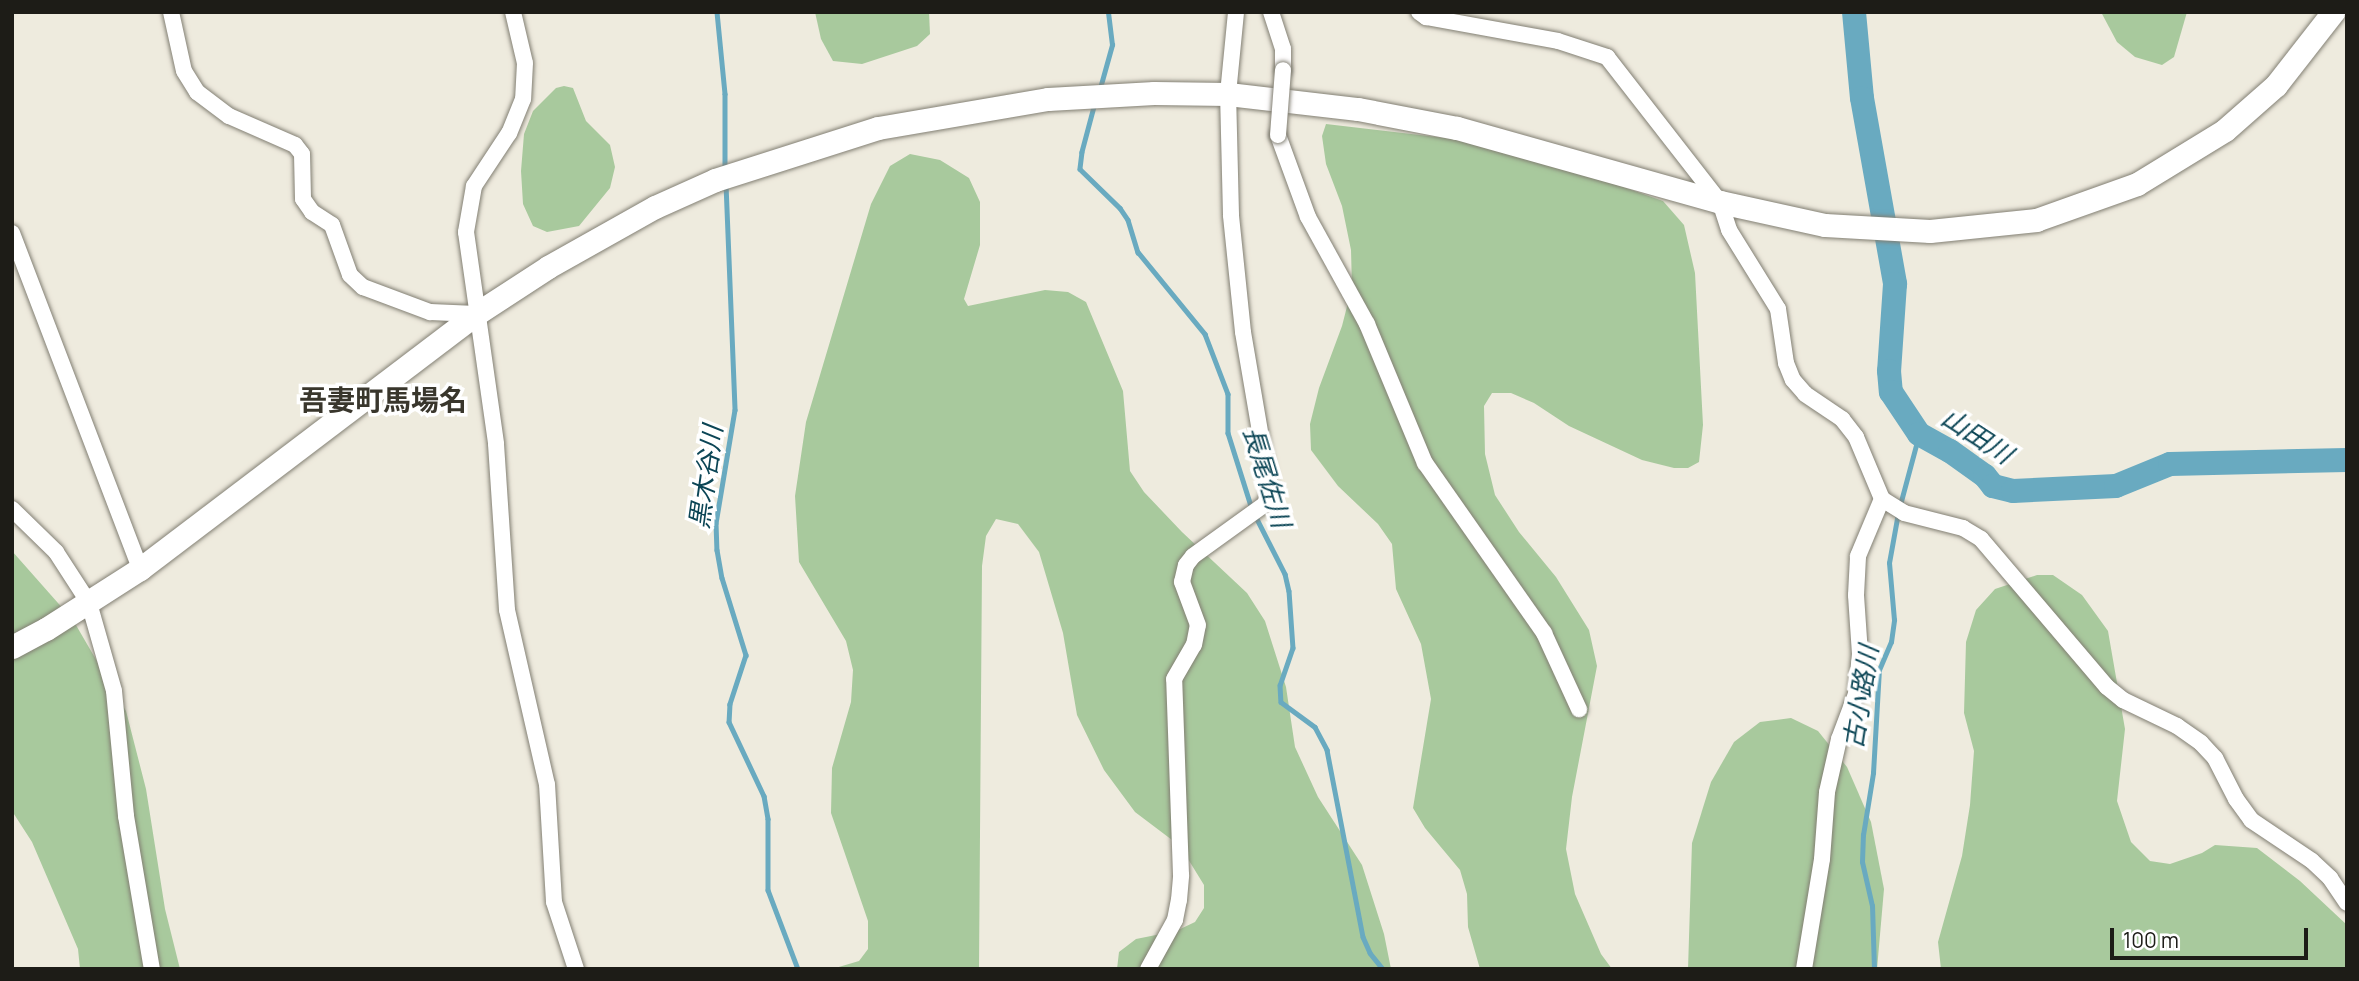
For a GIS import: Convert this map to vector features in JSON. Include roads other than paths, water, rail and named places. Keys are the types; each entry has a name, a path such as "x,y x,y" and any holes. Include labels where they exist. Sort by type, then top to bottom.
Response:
{"street":[{"path":"171,12 184,71 197,92 229,117 295,145 302,154 303,199 312,212 332,225 350,275 363,287 430,312 476,314"},
{"path":"513,12 525,63 526,81 517,116 474,186 468,207 466,232 496,444 507,610 547,784 554,902 576,969"},
{"path":"1148,969 1175,920 1179,900 1181,875 1174,679 1194,645 1198,625 1182,582 1185,565 1193,556 1265,504 1270,490 1243,332 1220,94 1236,12"},
{"path":"1271,12 1283,49 1278,135 1308,217 1367,324 1426,463 1544,633 1579,709"},
{"path":"1419,12 1451,22 1558,41 1607,57 1720,202 1729,230 1778,309 1786,363 1793,380 1805,394 1842,419 1856,437 1892,506 1963,528 1981,539 2106,687 2123,701 2177,726 2201,743 2215,758 2236,799 2251,820 2312,861 2330,878 2347,903"},
{"path":"12,647 89,603 140,569 476,314 548,267 655,207 715,180 878,128 951,113 1048,99 1154,93 1220,94 1358,109 1457,128 1720,202 1825,225 1930,232 2036,220 2137,184 2225,130 2276,85 2333,12"},
{"path":"12,233 140,569"},
{"path":"1804,969 1822,859 1827,792 1839,739 1856,694 1860,654 1856,595 1858,556 1892,506"},
{"path":"12,509 56,552 89,603 114,691 126,816 152,969"}],"waterway":[{"name":"黒木谷川","path":"717,12 725,94 725,168"},
{"name":"長尾佐川","path":"1100,88 1112,45 1108,12"},
{"name":"山田川","path":"1854,12 1862,98 1895,284 1889,371 1891,392 1919,434 1950,451 1985,476 1993,486 2013,491 2116,486 2170,464 2347,460"},
{"name":"長尾佐川","path":"1095,103 1080,169 1120,208 1128,220 1138,252 1205,334 1228,394 1228,433 1252,509"},
{"name":"黒木谷川","path":"726,184 735,410 716,523 717,550 722,578 746,655 730,704 729,722 764,796 768,819 768,890 798,969"},
{"name":"古小路川","path":"1900,505 1919,434"},
{"name":"古小路川","path":"1874,969 1872,906 1862,862 1863,835 1873,773 1879,670 1891,642 1894,620 1889,563 1898,513"},
{"name":"長尾佐川","path":"1256,517 1285,574 1289,591 1293,648 1280,685 1281,702 1315,727 1327,750 1363,937 1370,953 1383,969"}],"district":[{"name":"吾妻町馬場名","path":"383,399"}]}
